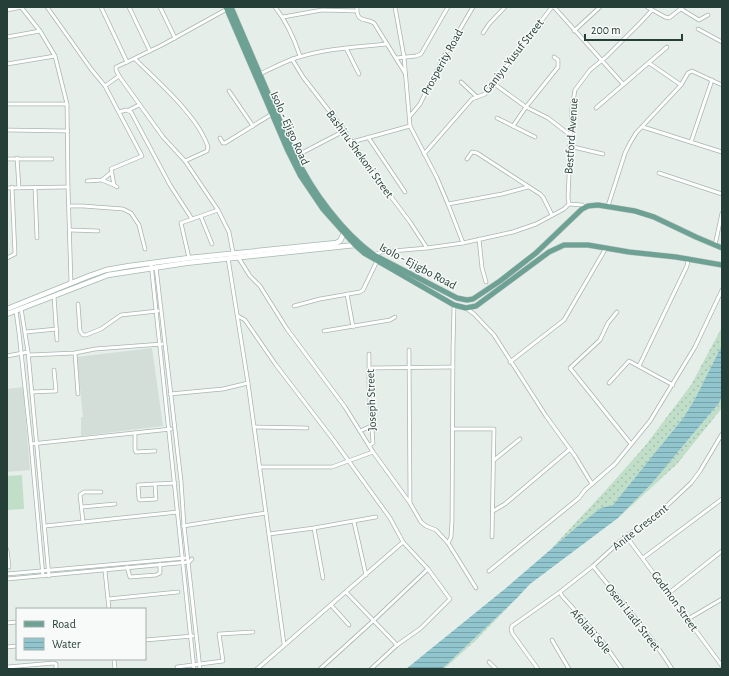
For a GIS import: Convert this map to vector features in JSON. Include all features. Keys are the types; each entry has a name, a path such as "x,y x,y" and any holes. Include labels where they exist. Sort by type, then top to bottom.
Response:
{"main road":[{"name":"Isolo - Ejigbo Road","path":"228,8 260,74 296,156 310,182 327,207 356,240 374,254 457,298 467,300 478,296 525,262 585,207"},
{"name":"Isolo - Ejigo Road","path":"228,8 272,114 300,175 320,205 355,245"},
{"path":"585,207 591,205 608,206 654,216 722,248"},
{"path":"154,265 189,258 336,243 340,241 344,233"},
{"path":"548,242 552,250"},
{"name":"Isolo - Ejigbo Road","path":"355,245 377,261 454,304 466,308"},
{"path":"7,314 54,296 106,270 129,266 154,265 355,245"},
{"path":"466,308 476,306 552,250 564,245 588,245 722,265"},
{"path":"7,309 72,287"}],"street":[{"path":"7,10 21,7 40,32 55,56 67,104 68,187 72,287"},
{"path":"47,7 91,69 105,86 142,156 111,169 116,186 102,180 87,181"},
{"path":"101,7 127,62"},
{"path":"130,7 150,51"},
{"path":"160,7 175,38"},
{"path":"275,7 283,17 294,37 300,56"},
{"path":"395,7 404,57 410,126 437,178 463,243"},
{"path":"396,58 421,54 448,7"},
{"name":"Prosperity Road","path":"410,116 420,104 442,60 473,7"},
{"path":"484,33 489,24 504,7"},
{"path":"553,7 600,61 623,84"},
{"name":"Ganiyu Yusuf Street","path":"424,154 472,99 485,94 553,7"},
{"path":"574,31 600,7"},
{"path":"647,7 669,18 682,8 699,20 708,15"},
{"path":"228,8 175,38 115,69 163,137 185,161 218,210 229,232 233,253"},
{"path":"283,17 322,10 357,9 361,19 374,23 405,75"},
{"name":"Bestford Avenue","path":"569,204 569,146 575,90 590,70 652,10"},
{"path":"698,29 722,42"},
{"path":"7,37 40,32"},
{"path":"260,74 300,56 346,48 387,44"},
{"path":"596,108 667,47"},
{"path":"346,48 359,74"},
{"path":"7,64 55,56"},
{"path":"513,126 558,67 558,60 554,57"},
{"path":"135,59 183,108 196,124 207,142 207,151 185,161"},
{"name":"Bashiru Shekoni Street","path":"292,59 303,77 352,142 427,248"},
{"path":"649,63 681,85"},
{"path":"608,206 624,153 630,142 681,85 690,71 722,85"},
{"path":"105,86 120,76"},
{"path":"691,142 712,80"},
{"path":"461,82 478,97"},
{"path":"493,83 526,107 548,118 570,135"},
{"path":"229,91 253,126"},
{"path":"7,104 67,104"},
{"path":"119,112 129,110 139,105"},
{"path":"129,110 170,185 192,219"},
{"path":"220,138 223,143 225,143 272,114"},
{"path":"497,118 535,137"},
{"path":"352,142 410,126"},
{"path":"643,126 722,152"},
{"path":"7,130 68,131"},
{"path":"296,156 344,131"},
{"path":"368,137 405,192"},
{"path":"569,146 603,154"},
{"path":"467,159 472,152 477,153 543,197 552,215"},
{"path":"17,158 18,188"},
{"path":"7,159 52,159"},
{"path":"102,180 112,172"},
{"path":"659,173 722,194"},
{"path":"35,187 37,238"},
{"path":"7,188 68,187"},
{"path":"448,204 502,194 528,187"},
{"path":"7,258 15,254 12,188"},
{"path":"374,254 463,243 536,224 564,209 569,204 582,205 585,207"},
{"path":"69,206 123,209 131,213 139,225 145,249"},
{"path":"189,258 181,223 218,210"},
{"path":"715,245 722,213"},
{"path":"201,217 212,244"},
{"path":"70,230 98,231"},
{"path":"479,239 482,268 486,282"},
{"path":"510,362 564,320 606,248"},
{"path":"238,257 250,276 264,293 287,329 345,407 373,452 410,503 421,522 436,530 448,543 476,588"},
{"path":"228,258 248,383 284,644"},
{"path":"639,366 687,266 688,260"},
{"path":"294,306 320,299 360,292 363,290 377,261"},
{"path":"154,265 161,310 181,481 184,526 200,667"},
{"path":"154,265 156,311 192,636 194,667"},
{"path":"489,570 579,498 592,484 615,464 650,421 673,385 695,347 722,290"},
{"path":"347,294 353,326"},
{"path":"54,296 58,340"},
{"path":"78,304 80,331 86,335 100,330 121,315 161,310"},
{"path":"448,543 452,532 454,304"},
{"path":"22,308 26,332 49,576"},
{"path":"466,308 474,314 494,335 510,362 570,449 592,484"},
{"path":"16,311 31,444 43,576"},
{"path":"616,312 608,322 600,340 570,368 631,444"},
{"path":"238,316 245,320 281,371 349,461 390,518 403,542 428,569 450,599 421,628 397,645 371,669"},
{"path":"324,331 390,320 395,317"},
{"path":"26,332 57,329"},
{"path":"7,356 21,353 75,352 165,343"},
{"path":"409,350 410,503"},
{"path":"75,352 78,394"},
{"name":"Joseph Street","path":"369,354 369,387 373,443 370,445"},
{"path":"609,383 629,361 673,385"},
{"path":"370,368 453,367"},
{"path":"32,392 56,391 54,370"},
{"path":"170,394 223,389 248,383"},
{"path":"360,431 371,426"},
{"path":"254,427 307,428"},
{"path":"31,444 174,429"},
{"path":"453,429 494,429 492,537"},
{"path":"135,434 136,452 155,451"},
{"name":"Anite Crescent","path":"538,669 512,633 511,627 593,566 626,536 658,515 691,483 722,434"},
{"path":"494,460 520,439"},
{"path":"493,511 504,504 570,449"},
{"path":"260,467 332,467 373,452"},
{"path":"155,484 156,498 139,499 138,485 155,484 175,483"},
{"path":"83,522 80,495 82,493 101,492"},
{"path":"644,558 722,499"},
{"path":"82,507 115,504"},
{"path":"45,526 178,512"},
{"path":"180,527 266,513"},
{"path":"269,534 354,522 376,517"},
{"path":"354,522 366,575"},
{"path":"314,528 323,578"},
{"name":"Godmon Street","path":"626,536 644,558 722,666"},
{"path":"257,669 403,542"},
{"path":"7,550 9,567"},
{"path":"669,592 722,551"},
{"path":"7,574 188,557"},
{"path":"7,579 189,562"},
{"path":"128,567 130,577 156,575 160,573 160,564"},
{"name":"Oseni Liadi Street","path":"593,566 632,613 664,655 672,669"},
{"path":"320,669 428,569"},
{"path":"105,571 109,608"},
{"path":"108,599 178,592"},
{"path":"346,592 397,645"},
{"name":"Afolabi Sole","path":"560,592 581,618 600,638 622,669"},
{"path":"688,619 722,599"},
{"path":"331,606 349,626"},
{"path":"178,669 177,667 200,667 223,661 219,634 253,632"},
{"path":"146,640 197,635"},
{"path":"552,640 569,669"},
{"path":"490,662 496,669"},
{"path":"7,667 54,663 56,664 56,669"}],"shaded area":[{"path":"152,348 163,426 81,436 81,417 83,417 77,357"},
{"path":"23,387 30,470 7,472 7,389"}],"green space":[{"path":"722,327 722,345 696,397 684,417 613,505 601,508 551,549 645,446 691,385"},
{"path":"722,397 722,408 677,464 618,518 682,447 719,403"},
{"path":"22,475 24,509 7,510 7,476"},
{"path":"517,598 476,640 444,669 442,669"}],"water":[{"path":"722,345 722,397 719,403 652,483 618,518 530,584 442,669 406,669 506,588 578,526 601,508 613,505 684,417 696,397"}]}
